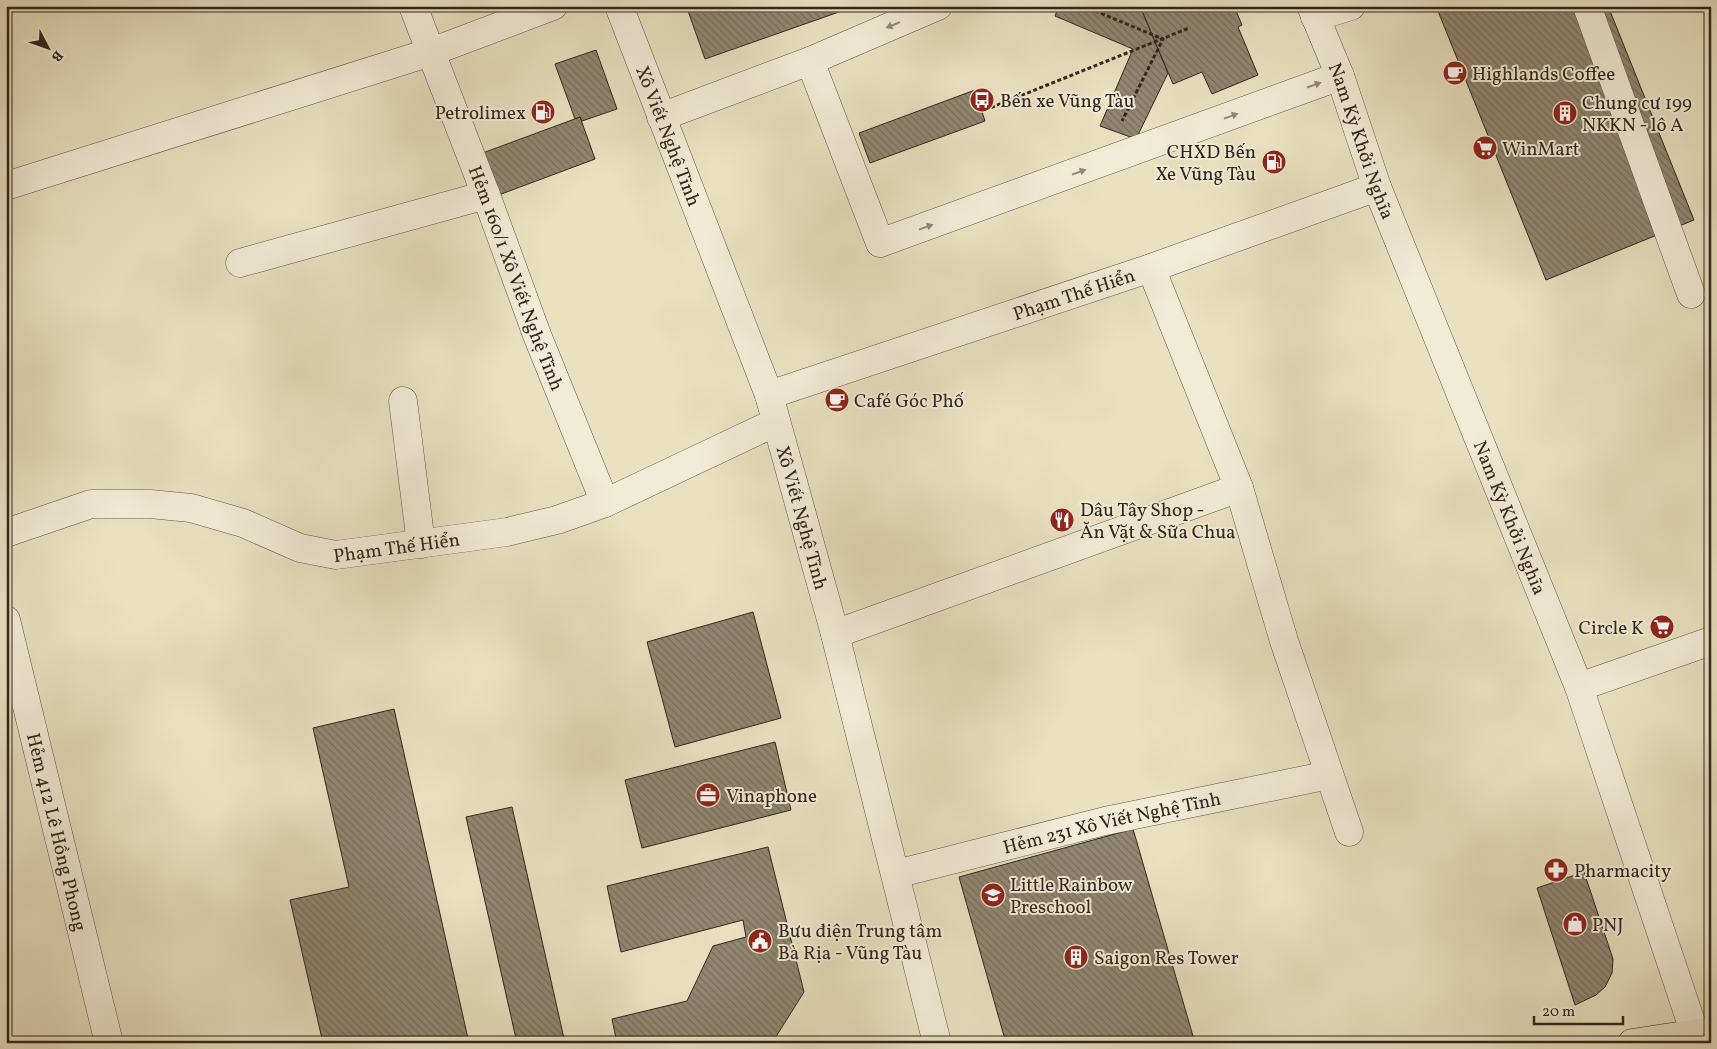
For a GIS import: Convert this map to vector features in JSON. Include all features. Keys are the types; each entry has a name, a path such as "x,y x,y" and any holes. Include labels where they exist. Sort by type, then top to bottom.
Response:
{"main road":[{"path":"1632,1043 1701,1036"}],"street":[{"name":"Hẻm 160/1 Xô Viết Nghệ Tĩnh","path":"413,6 486,195 537,336 605,503"},
{"path":"6,186 431,52 553,6"},
{"name":"Xô Viết Nghệ Tĩnh","path":"619,6 769,395 835,634 937,1043"},
{"path":"661,117 810,61 938,6"},
{"path":"1313,12 1351,6"},
{"path":"1587,6 1691,294"},
{"name":"Nam Kỳ Khởi Nghĩa","path":"1313,12 1340,76 1377,187 1579,687 1701,1036"},
{"path":"810,61 880,243 1340,76"},
{"name":"Phạm Thế Hiển","path":"769,395 1151,268 1377,187"},
{"path":"240,263 486,195"},
{"path":"1151,268 1239,488 1284,641 1348,832"},
{"path":"403,401 421,544"},
{"name":"Phạm Thế Hiển","path":"6,534 92,504 150,504 191,508 243,523 300,548 336,555 507,532 557,520 605,503 776,422"},
{"path":"835,634 1239,488"},
{"name":"Hẻm 412 Lê Hồng Phong","path":"6,620 109,1043"},
{"path":"1579,687 1711,641"},
{"name":"Hẻm 231 Xô Viết Nghệ Tĩnh","path":"896,874 1105,821 1330,775"}],"path":[{"path":"1082,6 1163,39"},
{"path":"985,110 1189,28"},
{"path":"1122,121 1163,39"}],"building":[{"path":"692,6 856,6 705,59 687,8"},
{"path":"1059,6 1140,6 1168,73 1136,139 1100,126 1133,49 1055,16"},
{"path":"1140,6 1234,6 1242,25 1238,27 1258,75 1212,94 1202,72 1173,84"},
{"name":"Chung cư 199 NKKN - lô A","path":"1436,6 1608,6 1694,220 1546,280"},
{"path":"596,50 617,109 582,121 580,117 575,119 555,64"},
{"path":"975,90 985,121 870,163 859,133"},
{"path":"580,117 595,159 496,196 480,154"},
{"path":"753,612 781,718 675,747 647,642"},
{"path":"394,709 469,1043 323,1043 290,900 349,887 313,728"},
{"name":"Vinaphone","path":"775,742 791,810 642,848 625,780"},
{"path":"512,807 565,1043 517,1043 466,817"},
{"name":"Saigon Res Tower","path":"1133,829 1195,1043 1010,1043 1004,1036 959,877"},
{"name":"Bưu điện Trung tâm Bà Rịa - Vũng Tàu","path":"768,847 804,992 772,1043 617,1043 612,1019 687,1001 713,946 746,937 743,920 621,952 607,886"},
{"name":"PNJ","path":"1584,872 1613,959 1612,973 1605,987 1596,995 1575,1005 1537,888"}],"place":[{"name":"Highlands Coffee","path":"1455,73"},
{"name":"Bến xe Vũng Tàu","path":"982,100"},
{"name":"Petrolimex","path":"543,112"},
{"name":"Chung cư 199 NKKN - lô A","path":"1565,113"},
{"name":"WinMart","path":"1485,148"},
{"name":"CHXD Bến Xe Vũng Tàu","path":"1274,162"},
{"name":"Café Góc Phố","path":"837,400"},
{"name":"Dâu Tây Shop - Ăn Vặt & Sữa Chua","path":"1062,520"},
{"name":"Circle K","path":"1662,627"},
{"name":"Vinaphone","path":"708,795"},
{"name":"Pharmacity","path":"1556,870"},
{"name":"Little Rainbow Preschool","path":"993,895"},
{"name":"PNJ","path":"1575,924"},
{"name":"Bưu điện Trung tâm Bà Rịa - Vũng Tàu","path":"760,941"},
{"name":"Saigon Res Tower","path":"1076,957"}]}
